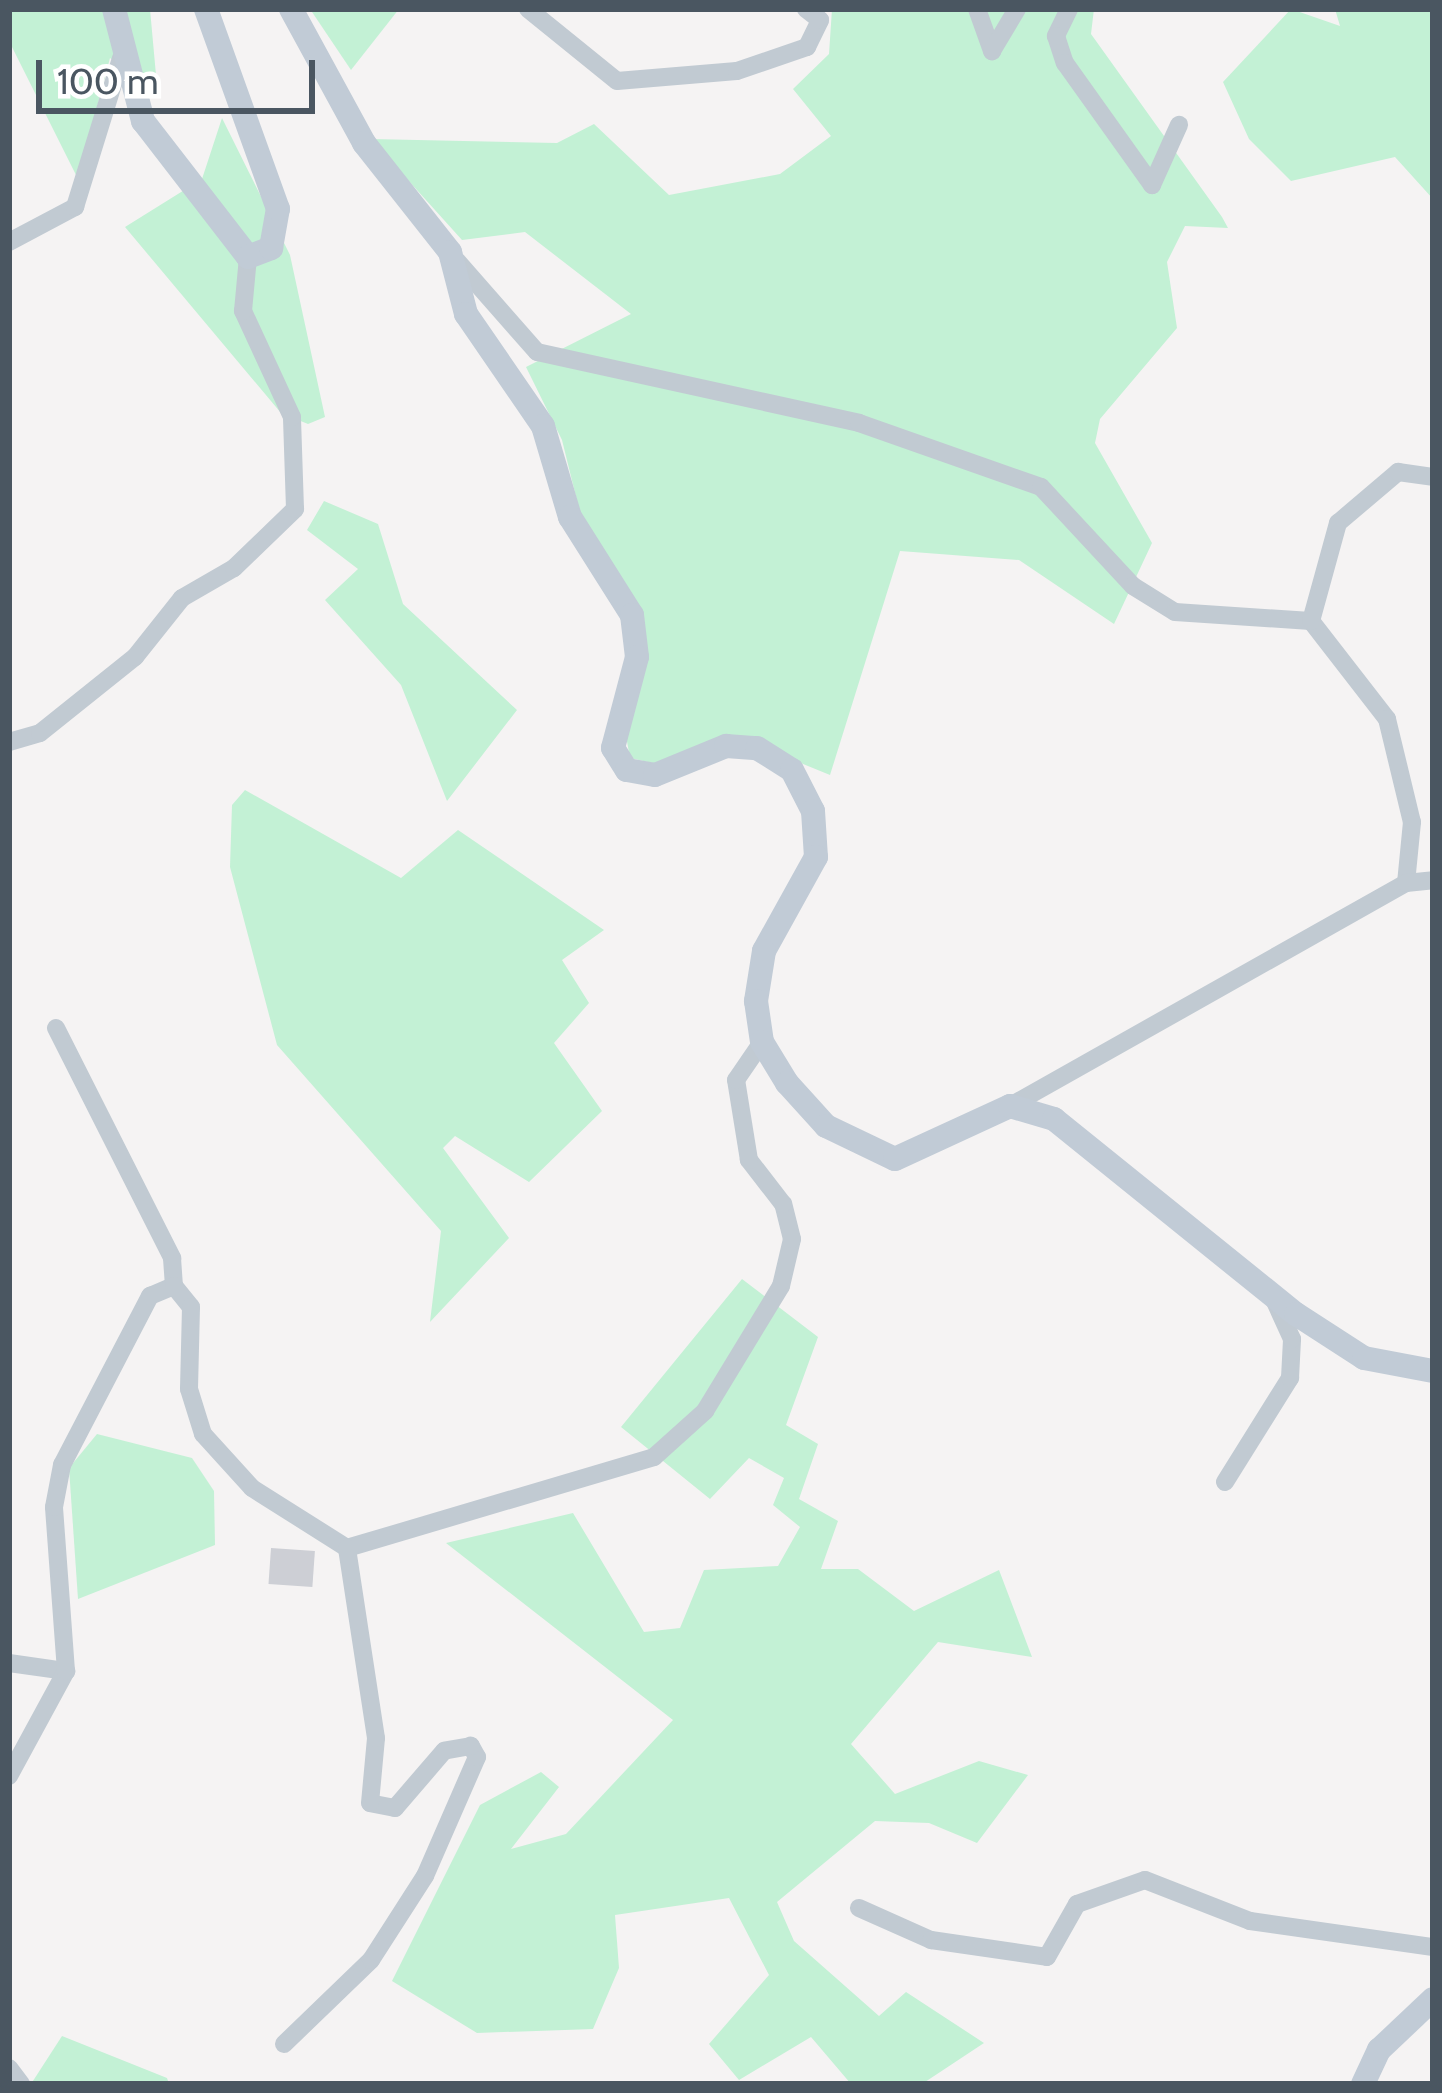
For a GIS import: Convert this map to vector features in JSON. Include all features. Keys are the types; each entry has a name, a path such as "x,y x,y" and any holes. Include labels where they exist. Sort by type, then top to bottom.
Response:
{"street":[{"path":"9,742 40,733 135,657 182,598 234,568 295,509 292,417 243,311 248,257 143,121 121,58 114,9"},
{"path":"206,9 278,209 271,248 248,257"},
{"path":"291,9 364,143 537,352 859,424 1041,487 1133,586 1175,612 1311,622 1387,719 1412,822 1406,883"},
{"path":"528,9 631,81 737,70 806,47 820,20 806,9"},
{"path":"977,9 992,51 1017,9"},
{"path":"1070,9 1056,36 1065,63 1152,185 1179,125"},
{"path":"9,242 75,207 121,58"},
{"path":"347,1549 654,1457 705,1411 781,1286 792,1239 783,1204 749,1160 736,1080 762,1042 764,952 816,857 813,811 792,770 757,748 726,746 655,775 626,770 613,748 637,657 632,615 570,517 543,427 466,314 450,252"},
{"path":"1311,622 1338,524 1398,472 1433,478"},
{"path":"762,1042 826,1126 896,1159 1010,1106 1406,883 1433,880"},
{"path":"56,1028 172,1258 174,1286 190,1307 189,1389 203,1434 252,1488 347,1549 376,1738 370,1803 395,1808 444,1751 471,1746 477,1756 425,1876 371,1960 284,2044"},
{"path":"1010,1106 1054,1119 1364,1358 1433,1371"},
{"path":"9,1776 66,1671 54,1507 62,1465 110,1359 150,1296 174,1286"},
{"path":"1225,1482 1290,1378 1292,1339 1270,1288"},
{"path":"9,1663 66,1671"},
{"path":"859,1908 931,1940 1047,1958 1078,1904 1145,1880 1250,1921 1433,1947"},
{"path":"1363,2084 1379,2050 1433,1999"},
{"path":"9,2068 21,2084"}],"green space":[{"path":"9,9 150,9 158,97 110,58 78,179 9,41"},
{"path":"310,9 399,9 351,70"},
{"path":"832,9 1094,9 1091,34 1222,217 1228,228 1185,226 1167,262 1177,328 1100,419 1095,443 1152,543 1114,624 1019,560 900,551 830,775 737,737 657,764 630,758 624,725 646,636 629,589 581,517 562,440 526,367 631,314 525,232 462,240 371,139 557,143 594,124 669,195 780,174 831,136 793,89 829,54"},
{"path":"1291,9 1340,26 1335,9 1433,9 1433,199 1395,157 1291,181 1249,139 1223,82"},
{"path":"222,118 290,255 325,417 308,424 281,413 125,227 202,179"},
{"path":"324,501 378,524 403,604 517,710 447,801 401,685 325,600 358,569 307,530"},
{"path":"245,790 401,878 458,830 604,930 562,960 589,1003 554,1043 602,1111 529,1182 455,1136 443,1148 509,1238 430,1322 441,1231 277,1045 230,867 232,805"},
{"path":"742,1279 818,1337 786,1425 818,1444 799,1499 838,1521 821,1569 858,1569 914,1611 999,1570 1032,1657 938,1642 851,1744 895,1794 979,1761 1028,1775 977,1843 929,1823 875,1821 777,1902 794,1941 879,2016 906,1992 984,2043 922,2084 851,2084 811,2037 739,2080 709,2044 769,1975 729,1898 615,1915 619,1968 593,2029 477,2033 392,1981 480,1805 541,1772 559,1787 511,1849 566,1834 673,1720 446,1543 573,1513 644,1632 680,1628 704,1570 778,1566 800,1527 773,1505 784,1478 749,1458 710,1499 621,1427"},
{"path":"97,1434 192,1458 214,1491 215,1545 78,1599 69,1468"},
{"path":"62,2036 167,2078 169,2084 31,2084"}],"building":[{"path":"271,1548 315,1551 312,1587 268,1584"}]}
